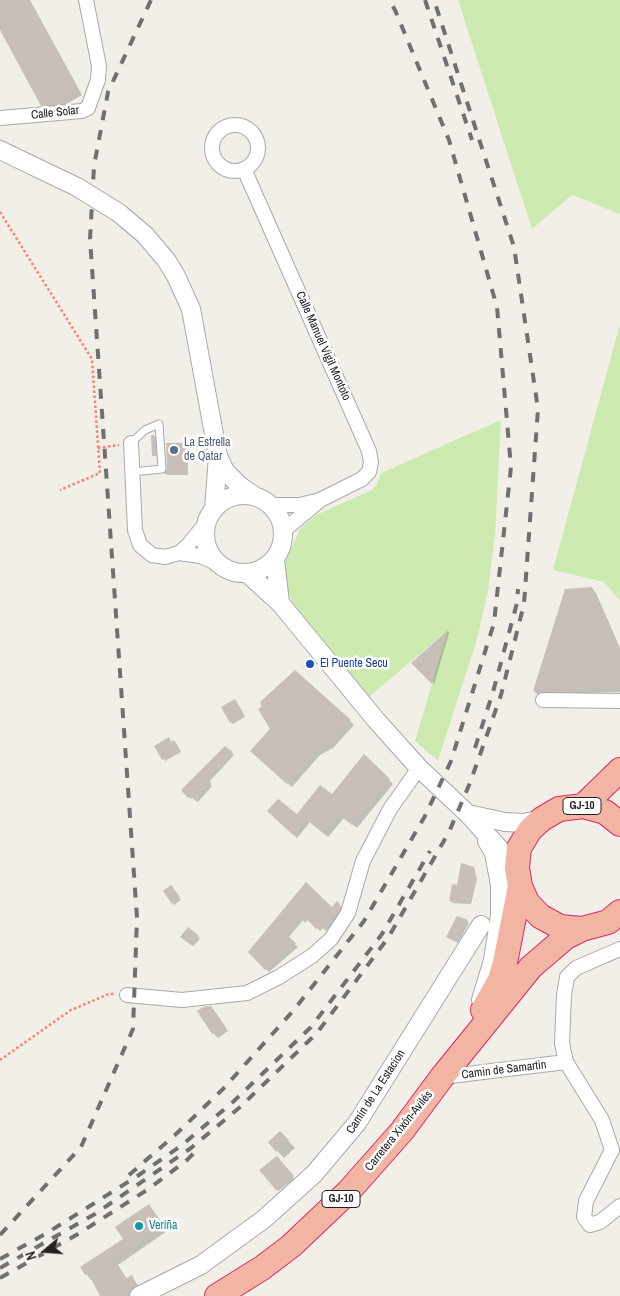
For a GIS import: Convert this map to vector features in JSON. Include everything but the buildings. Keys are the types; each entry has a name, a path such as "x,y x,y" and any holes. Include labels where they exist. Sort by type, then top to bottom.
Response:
{"highway":[{"name":"GJ-10","path":"583,806 620,770"},
{"name":"GJ-10","path":"620,824 605,812 583,806 559,809 542,818 530,830 519,848 518,877 527,902 540,916 560,927 582,929 608,922 620,912"},
{"name":"Carretera Xixón-Avilés","path":"442,1078 500,980 518,877"},
{"name":"Carretera Xixón-Avilés","path":"217,1296 262,1268 291,1246 348,1192 402,1131 531,967 566,937 582,929"}],"street":[{"name":"Calle Solar","path":"0,118 82,111 88,108 98,80 98,66 86,0"},
{"path":"0,150 77,187 119,213 145,235 167,261 191,309 218,456 225,471 240,486 263,501 279,516 283,531 281,546 275,559 262,569 247,573 232,571 200,556 179,553 165,557 152,555 140,545 135,530 131,443"},
{"name":"Calle Manuel Vigil Montoto","path":"244,170 369,450 371,462 369,472 362,479 320,500 300,505 263,501"},
{"path":"218,456 211,515 205,537 209,552 219,564"},
{"path":"179,553 226,500 241,495 263,501"},
{"name":"Calle Manuel Vigil Montoto","path":"283,531 320,500"},
{"path":"275,559 280,603"},
{"path":"247,573 280,603 351,691 419,768 473,820 518,877"},
{"path":"543,700 620,701"},
{"path":"127,995 182,1000 247,993 279,977 312,956 331,939 348,913 363,861 390,809 419,768"},
{"path":"473,820 524,822 542,818"},
{"path":"473,820 494,853 500,885 500,915 493,960 474,1026"},
{"name":"Camín de La Estacion","path":"139,1296 201,1265 264,1219 314,1174 357,1123 481,925"},
{"path":"620,950 576,968 567,977 564,996 562,1043 566,1062 602,1120 612,1150 586,1200 584,1217 590,1225 600,1222 620,1206"},
{"name":"Camin de Samartin","path":"442,1078 566,1062"}],"lane":[{"path":"131,443 145,430 160,424 162,469 132,472"}],"path":[{"path":"0,212 92,359 100,473 60,490"},
{"path":"98,448 131,443"},
{"path":"0,1060 70,1010 109,994 127,995"}],"green space":[{"path":"458,0 620,0 620,214 572,195 532,229"},
{"path":"620,324 620,601 604,582 553,570"},
{"path":"501,420 495,534 488,591 477,639 438,761 415,741 448,630 369,697 293,603 286,588 285,562 300,529 316,515 372,490 377,484 381,473"}],"railway":[{"path":"0,1235 81,1147 133,1029 137,918 90,239 94,166 108,92 151,0"},
{"path":"129,1175 175,1135 223,1089 293,1011 364,921 425,816 451,761 494,623 511,467 497,307 449,140 395,10 389,0"},
{"path":"425,0 472,140"},
{"path":"0,1268 95,1214 191,1148 239,1108 317,1033 388,938 449,832 470,783 501,695 524,604 538,409 514,247 434,0"},
{"path":"475,748 493,692 517,603 518,589"},
{"path":"0,1259 47,1233 139,1175 182,1145 234,1101 311,1027 382,934 430,851"},
{"path":"0,1278 78,1234 147,1190 186,1161 197,1150"}],"place":[{"name":"La Estrella de Qatar","path":"174,450"},
{"name":"El Puente Secu","path":"310,664"},
{"name":"Veriña","path":"139,1226"}]}
